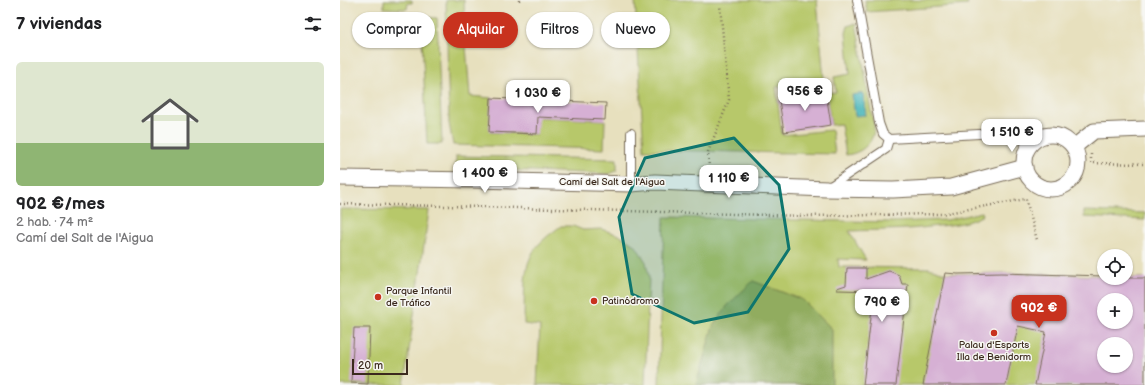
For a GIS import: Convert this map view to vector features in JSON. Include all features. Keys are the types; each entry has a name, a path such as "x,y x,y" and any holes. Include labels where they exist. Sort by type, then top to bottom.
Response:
{"street":[{"path":"1074,147 1094,131 1145,129"},
{"path":"1052,135 1064,139 1074,147 1078,156 1076,173 1064,186 1055,189 1050,188 1036,184 1029,177 1025,167 1025,160 1030,146 1036,140 1043,136 1052,135"},
{"name":"Camí del Salt de l'Aigua","path":"340,178 631,184 655,182 827,189 893,190 951,187 1025,167"}],"lane":[{"path":"857,0 879,123 883,134 889,139 997,133 1017,135 1030,146"},
{"path":"631,133 631,184"},
{"path":"827,189 886,149 889,139"}],"path":[{"path":"710,184 708,152 729,100 720,5"},
{"path":"1091,150 1091,163 1145,164"},
{"path":"340,204 806,216 941,214 1026,199 1036,240"}],"highlighted area":[{"path":"734,138 779,185 789,249 748,312 694,323 632,294 619,217 645,158"}],"green space":[{"path":"384,0 412,0 412,3 408,3 407,9 384,8"},
{"path":"446,0 464,0 464,12 446,12"},
{"path":"635,0 817,0 824,80 776,87 782,135 832,130 835,154 644,150 638,48 670,48 670,12 636,12"},
{"path":"865,0 967,0 968,5 867,12"},
{"path":"435,18 437,18 442,144 427,144 422,48 435,48"},
{"path":"856,23 874,131 871,141 864,148 856,153 846,155 841,124 831,125 826,93 836,92 834,77 850,74 846,33 848,26"},
{"path":"447,48 466,48 470,96 491,98 490,132 536,134 537,117 605,120 604,149 453,145 449,123"},
{"path":"456,156 617,159 617,170 610,174 456,168"},
{"name":"Parque Infantil de Tráfico","path":"340,209 429,210 404,385 340,385"},
{"path":"1084,211 1145,213 1145,220 1084,217"},
{"path":"982,212 983,215 967,222 950,225 905,229 849,231 866,260 838,259 839,267 929,268 945,273 958,274 1001,273 1097,276 1097,285 1133,285 1133,278 1145,278 1145,385 659,385 664,217 891,222 947,220"},
{"name":"Patinódromo","path":"561,226 573,226 583,230 601,229 619,235 636,246 646,262 649,277 645,385 537,385 540,326 524,324 524,289 526,271 531,256 537,247 544,239"},
{"path":"753,281 803,300 832,329 832,385 696,385 713,326 728,305"}],"water":[{"path":"863,93 866,115 855,116 852,95"}],"building":[{"path":"826,93 831,125 784,132 779,100"},
{"path":"491,98 606,103 605,120 538,117 537,134 489,132"},
{"path":"847,268 866,268 866,279 889,271 899,275 902,284 908,284 896,385 863,385 874,291 837,290 837,288 846,285"},
{"path":"945,273 1097,276 1097,285 1133,285 1133,278 1145,278 1145,385 1035,385 1046,332 1018,326 1006,385 923,385"},
{"path":"354,328 370,328 368,384 351,383"}],"place":[{"name":"Parque Infantil de Tráfico","path":"378,297"},
{"name":"Patinódromo","path":"594,301"},
{"name":"Palau d'Esports Illa de Benidorm","path":"994,333"}]}
